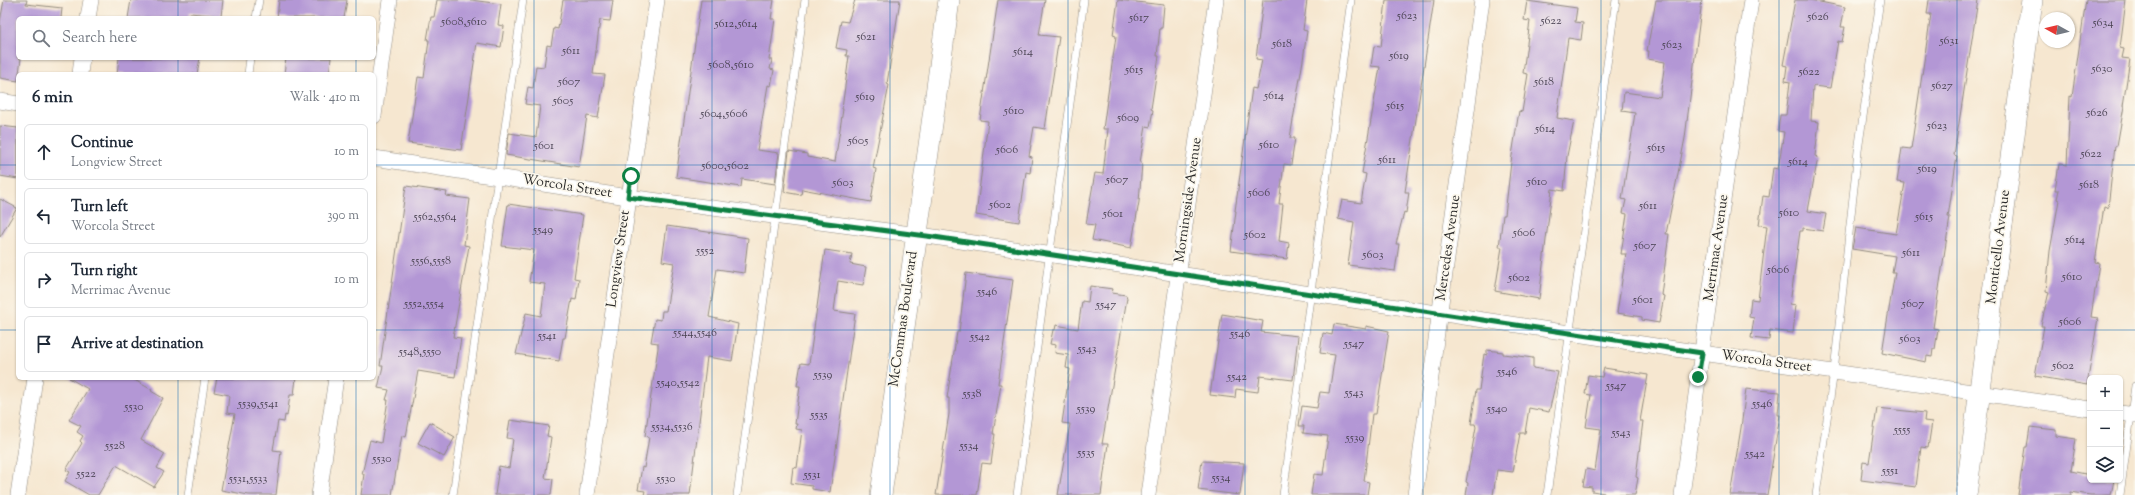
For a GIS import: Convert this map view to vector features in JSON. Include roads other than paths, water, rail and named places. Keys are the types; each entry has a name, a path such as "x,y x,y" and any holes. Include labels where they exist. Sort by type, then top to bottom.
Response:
{"street":[{"path":"88,16 90,0"},
{"path":"376,102 390,0"},
{"name":"Longview Street","path":"587,495 657,0"},
{"name":"McCommas Boulevard","path":"881,495 949,0"},
{"name":"Morningside Avenue","path":"1148,495 1216,0"},
{"name":"Mercedes Avenue","path":"1415,495 1482,0"},
{"name":"Merrimac Avenue","path":"1682,495 1751,0"},
{"name":"Monticello Avenue","path":"1966,495 2032,0"},
{"path":"80,72 82,60"},
{"path":"0,101 16,104"},
{"name":"Worcola Street","path":"376,158 628,197 1049,254 1702,353 2087,409"},
{"path":"18,495 35,380"},
{"path":"319,495 336,380"}],"lane":[{"path":"256,16 259,0"},
{"path":"453,495 523,0"},
{"path":"737,495 805,0"},
{"path":"1017,495 1084,0"},
{"path":"1283,495 1312,293 1351,0"},
{"path":"1547,495 1616,0"},
{"path":"1816,495 1834,371 1858,151 1880,0"},
{"path":"248,72 250,60"},
{"path":"188,495 205,380"},
{"path":"2120,495 2129,414 2135,386"}]}
